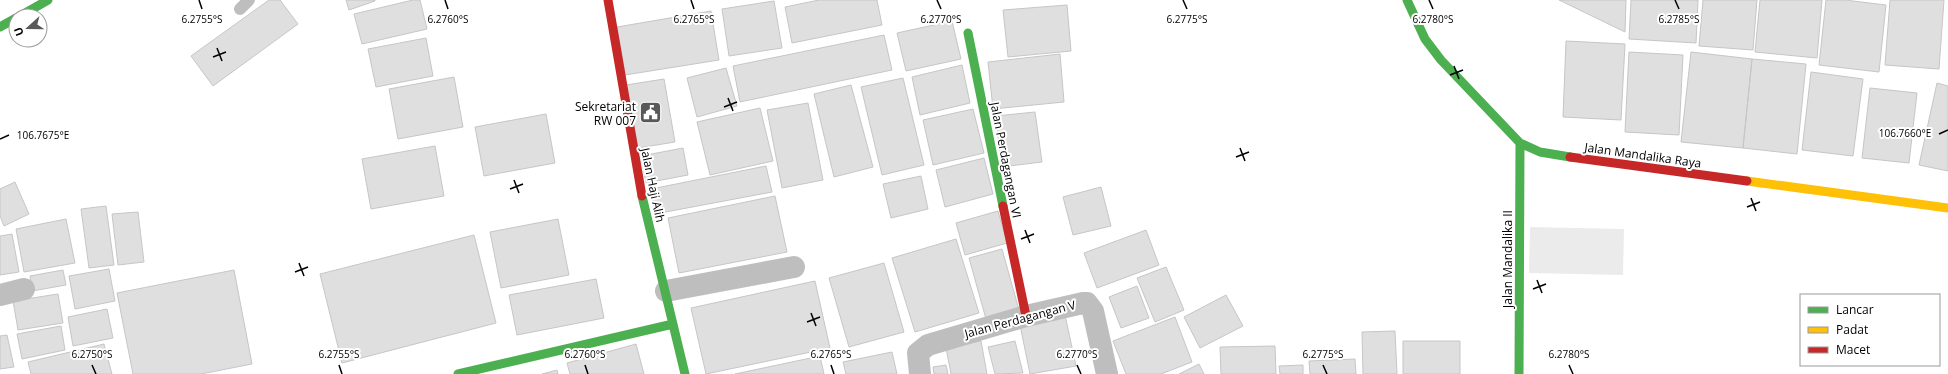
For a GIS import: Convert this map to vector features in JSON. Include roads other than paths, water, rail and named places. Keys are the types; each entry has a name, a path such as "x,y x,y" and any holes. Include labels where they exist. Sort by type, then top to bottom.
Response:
{"main road":[{"path":"34,8 48,0"},
{"name":"Jalan Haji Alih","path":"608,0 638,178 685,374"},
{"name":"Jalan Mandalika Raya","path":"1407,0 1425,39 1441,60 1520,143 1540,152 1588,160 1948,208"},
{"name":"Jalan Perdagangan VI","path":"968,33 1026,316"},
{"name":"Jalan Mandalika II","path":"1519,374 1520,143"},
{"path":"458,374 673,324"}],"street":[{"path":"666,291 794,267"},
{"path":"0,295 24,289"},
{"name":"Jalan Perdagangan V","path":"920,374 918,353 928,344 1026,316 1083,303 1087,303 1093,311 1107,374"}],"lane":[{"path":"240,9 249,0"}],"place":[{"name":"Sekretariat RW 007","path":"651,113"}]}
